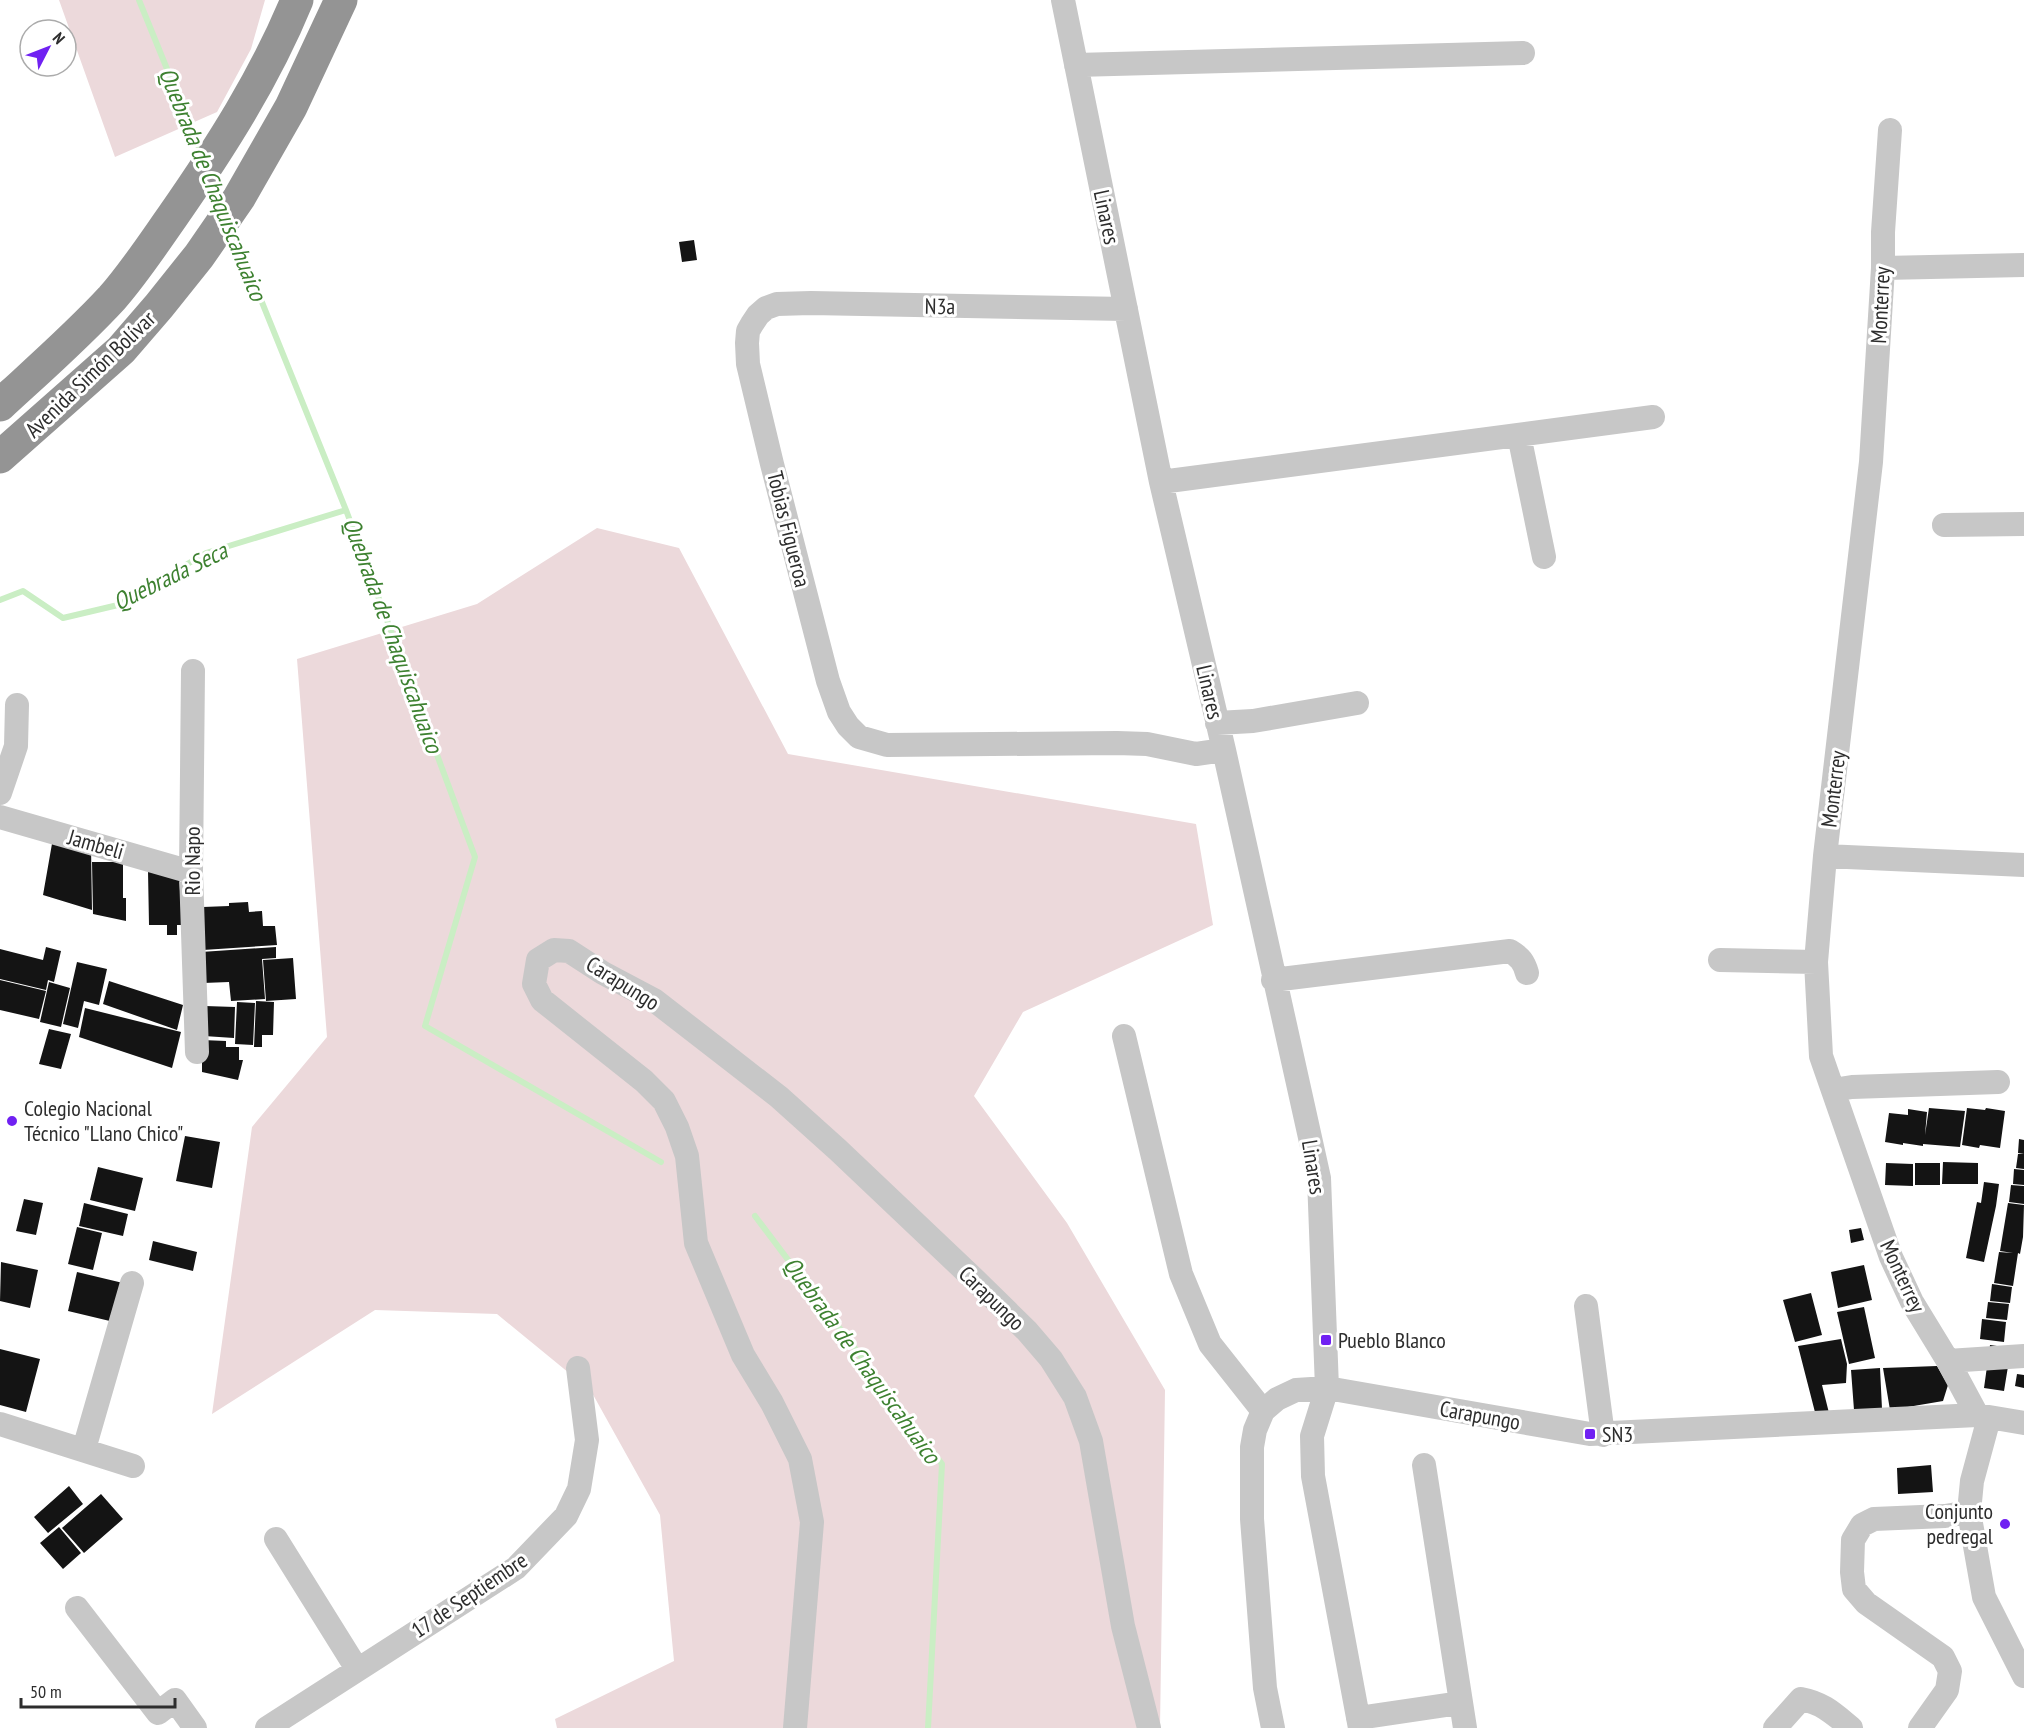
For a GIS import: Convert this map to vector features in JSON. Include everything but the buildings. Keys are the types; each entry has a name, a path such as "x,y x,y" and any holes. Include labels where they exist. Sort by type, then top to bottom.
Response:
{"highway":[{"name":"Avenida Simón Bolívar","path":"0,405 79,333 114,296 188,194 251,96 297,0"},
{"name":"Avenida Simón Bolívar","path":"0,457 121,350 199,256 239,198 291,107 341,0"}],"street":[{"name":"Linares","path":"1063,0 1161,482 1224,750 1318,1178 1327,1388 1312,1436 1313,1476 1359,1723"},
{"path":"1076,65 1523,53"},
{"name":"Monterrey","path":"1890,130 1882,232 1883,268 1871,462 1825,856 1816,962 1821,1056 1891,1257 1912,1302 1983,1417"},
{"path":"1883,268 2024,265"},
{"name":"N3a","path":"758,315 766,308 777,304 811,303 1126,309"},
{"name":"Tobias Figueroa","path":"758,315 748,331 748,364 769,453 828,681 839,712 859,737 887,745 1117,743 1147,744 1196,754 1224,750"},
{"path":"1161,482 1653,417"},
{"path":"1520,435 1544,557"},
{"path":"1944,525 2024,524"},
{"name":"Rio Napo","path":"193,671 191,872 197,1052"},
{"path":"1217,723 1253,720 1357,703"},
{"path":"0,793 16,746 17,705"},
{"name":"Jambeli","path":"0,817 191,872"},
{"path":"1825,856 2024,865"},
{"name":"Carapungo","path":"795,1728 812,1522 800,1459 743,1355 696,1243 687,1156 677,1127 664,1101 644,1081 542,1000 534,984 538,960 554,950 569,951 603,973 654,1000 779,1097 975,1280 1051,1359 1075,1398 1091,1441 1123,1626 1149,1728"},
{"path":"1273,980 1510,951 1525,963 1527,973"},
{"path":"1720,960 1816,962"},
{"path":"1124,1036 1181,1274 1210,1344 1263,1411 1255,1430 1252,1446 1252,1519 1265,1688 1273,1728"},
{"path":"1833,1090 1852,1087 1998,1082"},
{"path":"84,1449 132,1283"},
{"path":"1586,1306 1603,1435"},
{"path":"1948,1361 2024,1356"},
{"name":"17 de Septiembre","path":"267,1728 516,1568 566,1516 579,1489 587,1440 578,1368"},
{"name":"Carapungo","path":"1263,1411 1277,1399 1296,1390 1327,1388 1603,1435 1983,1417 2024,1423"},
{"path":"1983,1417 1969,1512 1984,1597 2024,1676"},
{"path":"0,1424 133,1466"},
{"path":"1424,1465 1465,1728"},
{"path":"1920,1728 1947,1690 1950,1671 1943,1657 1866,1604 1854,1589 1853,1540 1862,1525 1874,1519 1945,1516 1969,1512"},
{"path":"276,1539 357,1669"},
{"path":"77,1608 158,1713 175,1700 195,1728"},
{"path":"1775,1728 1801,1699 1816,1702 1851,1728"},
{"path":"1359,1723 1460,1703"}],"shaded area":[{"path":"59,0 265,0 251,49 217,112 115,157 78,53 78,18 65,18"},
{"path":"597,528 679,548 788,754 1196,824 1213,925 1023,1012 974,1096 1067,1223 1165,1390 1160,1728 557,1728 555,1719 674,1661 660,1515 591,1391 497,1314 375,1310 212,1414 252,1127 327,1037 297,659 477,604"}],"waterway":[{"name":"Quebrada de Chaquiscahuaico","path":"139,0 202,155"},
{"name":"Quebrada de Chaquiscahuaico","path":"211,178 222,205"},
{"name":"Quebrada de Chaquiscahuaico","path":"232,228 346,510 475,857 425,1026 661,1162"},
{"name":"Quebrada Seca","path":"0,600 23,591 63,618 118,605 206,553 346,510"},
{"name":"Quebrada de Chaquiscahuaico","path":"755,1216 942,1464 928,1728"}],"place":[{"name":"Colegio Nacional Técnico \"Llano Chico\"","path":"12,1121"},
{"name":"Pueblo Blanco","path":"1326,1340"},
{"name":"SN3","path":"1590,1434"},
{"name":"Conjunto pedregal","path":"2005,1524"}]}
